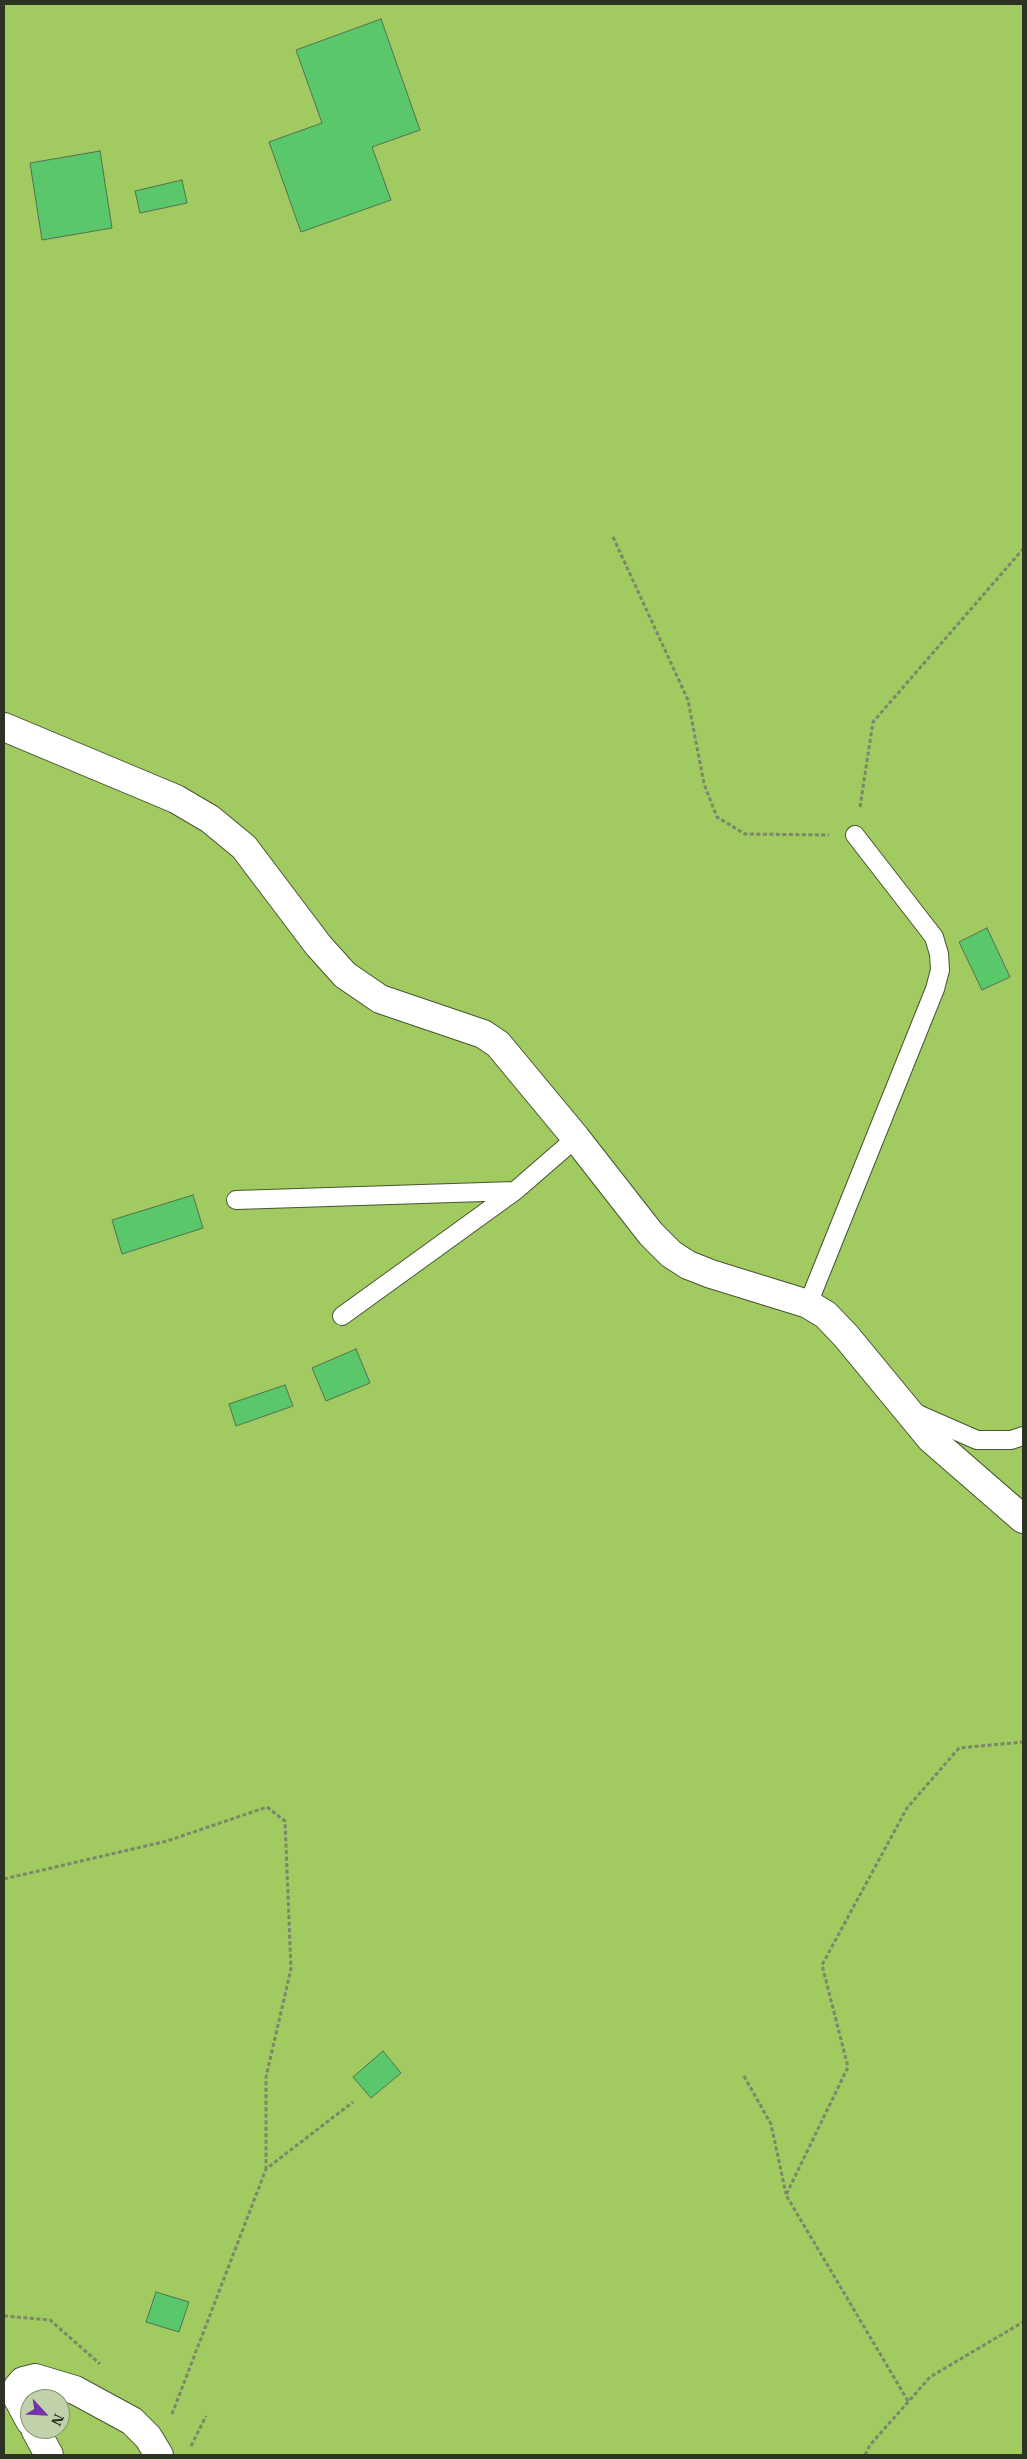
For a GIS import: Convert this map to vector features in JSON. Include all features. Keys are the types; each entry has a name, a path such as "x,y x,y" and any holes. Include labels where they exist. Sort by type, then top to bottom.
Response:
{"street":[{"path":"4,727 176,799 210,819 244,848 318,945 345,974 380,999 484,1034 498,1044 576,1138 651,1234 671,1254 711,1274 808,1304 826,1314 932,1439 1023,1519"},
{"path":"20,2402 16,2395 18,2387 23,2381 35,2378 75,2390 132,2421 148,2437 158,2453"},
{"path":"40,2439 49,2455"}],"lane":[{"path":"808,1304 931,998 940,970 939,954 934,937 855,835"},
{"path":"342,1316 515,1191 576,1138"},
{"path":"236,1200 515,1191"},
{"path":"904,1408 977,1440 1011,1440 1023,1436"}],"path":[{"path":"613,538 688,700 704,784 717,817 745,834 855,835 873,722 1023,549"},
{"path":"786,2195 848,2067 822,1965 907,1808 959,1748 1023,1742"},
{"path":"4,1878 167,1841 267,1807 285,1821 291,1969 266,2077 266,2169 158,2453"},
{"path":"744,2076 771,2124 786,2195 908,2401"},
{"path":"266,2169 352,2102"},
{"path":"865,2455 870,2445 930,2377 1023,2322"},
{"path":"190,2447 206,2416"}],"green space":[{"path":"4,4 1023,4 1023,2455 4,2455"}],"building":[{"path":"381,19 420,130 372,147 391,200 301,232 269,142 322,123 296,50"},
{"path":"100,151 112,228 42,240 30,163"},
{"path":"182,180 187,203 140,213 135,191"},
{"path":"987,928 1010,977 982,990 959,942"},
{"path":"193,1195 203,1228 122,1254 112,1220"},
{"path":"356,1349 370,1383 326,1401 312,1368"},
{"path":"285,1385 293,1406 236,1426 229,1404"},
{"path":"383,2051 401,2073 371,2098 353,2077"},
{"path":"156,2292 189,2302 179,2332 146,2322"}]}
